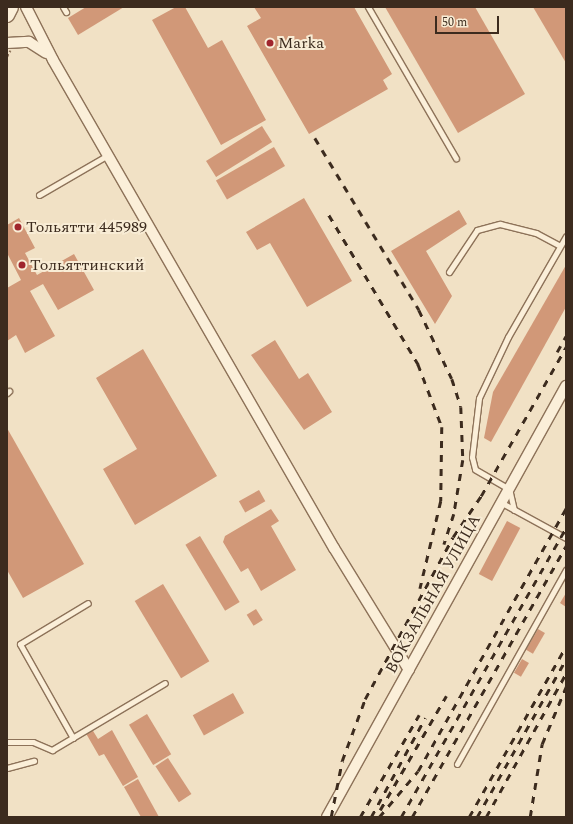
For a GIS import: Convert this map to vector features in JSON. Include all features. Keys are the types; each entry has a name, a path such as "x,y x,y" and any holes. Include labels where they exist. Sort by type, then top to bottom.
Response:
{"main road":[{"path":"7,15 11,7"}],"street":[{"path":"26,7 53,60 334,548 409,670"},
{"path":"7,42 38,46 53,60"},
{"name":"ВОКЗАЛЬНАЯ УЛИЦА","path":"327,817 566,386"}],"lane":[{"path":"368,7 456,158"},
{"path":"39,195 108,155"},
{"path":"449,272 477,230 500,224 536,234 560,246"},
{"path":"514,510 509,489 475,470 472,457 479,398 508,336 566,236"},
{"path":"502,503 566,538"},
{"path":"457,764 566,570"},
{"path":"73,738 20,644 88,603"},
{"path":"7,742 33,742 52,750 165,683"},
{"path":"7,768 34,761"}],"building":[{"path":"86,7 124,7 78,35 68,18"},
{"path":"176,7 185,7 208,48 222,40 266,120 221,145 152,20"},
{"path":"254,7 354,7 392,74 383,80 388,89 309,134 247,26 261,18"},
{"path":"385,7 475,7 525,94 458,133"},
{"path":"533,7 566,7 566,63"},
{"path":"262,126 272,142 216,177 206,161"},
{"path":"274,147 285,166 227,200 216,181"},
{"path":"304,198 352,281 307,307 270,243 257,250 246,232"},
{"path":"459,210 467,224 426,251 452,296 435,324 391,251"},
{"path":"19,218 35,248 25,253 37,275 74,254 94,290 58,310 43,284 30,291 55,336 25,353 16,335 7,341 7,288 21,280 7,253 7,225"},
{"path":"566,265 566,307 491,442 484,438 493,392"},
{"path":"275,340 299,379 308,373 332,412 304,430 251,355"},
{"path":"143,349 217,476 135,525 103,469 137,449 96,378"},
{"path":"7,428 84,564 23,598 7,570"},
{"path":"259,490 265,501 245,513 239,501"},
{"path":"271,509 279,521 271,526 296,570 261,591 248,568 241,572 223,542 225,536"},
{"path":"507,521 520,528 492,581 479,574"},
{"path":"200,536 240,602 225,611 185,545"},
{"path":"163,584 209,661 181,678 135,601"},
{"path":"566,593 566,607 560,603"},
{"path":"256,609 263,620 254,626 247,615"},
{"path":"538,629 545,633 533,654 526,650"},
{"path":"522,659 529,663 521,677 514,673"},
{"path":"233,693 244,713 204,735 193,715"},
{"path":"147,714 171,754 153,765 129,725"},
{"path":"90,726 98,739 112,730 138,777 123,786 104,754 99,756 84,730"},
{"path":"168,758 191,794 179,802 155,766"},
{"path":"138,779 159,817 141,817 124,787"}],"railway":[{"path":"315,138 419,310 452,379 461,407 463,460 454,514 444,544"},
{"path":"329,215 418,364 442,427 441,501 420,589"},
{"path":"557,352 566,336"},
{"path":"331,817 342,761 365,699 453,537 481,496 566,347"},
{"path":"379,817 418,771 566,508"},
{"path":"401,817 566,528"},
{"path":"412,817 566,546"},
{"path":"469,817 566,646"},
{"path":"477,817 566,659"},
{"path":"486,817 566,673"},
{"path":"530,817 542,744 566,687"},
{"path":"380,810 446,696"},
{"path":"360,817 419,715"},
{"path":"371,817 425,718"}],"place":[{"name":"Marka","path":"270,43"},
{"name":"Тольятти 445989","path":"18,227"},
{"name":"Тольяттинский","path":"22,265"}]}
